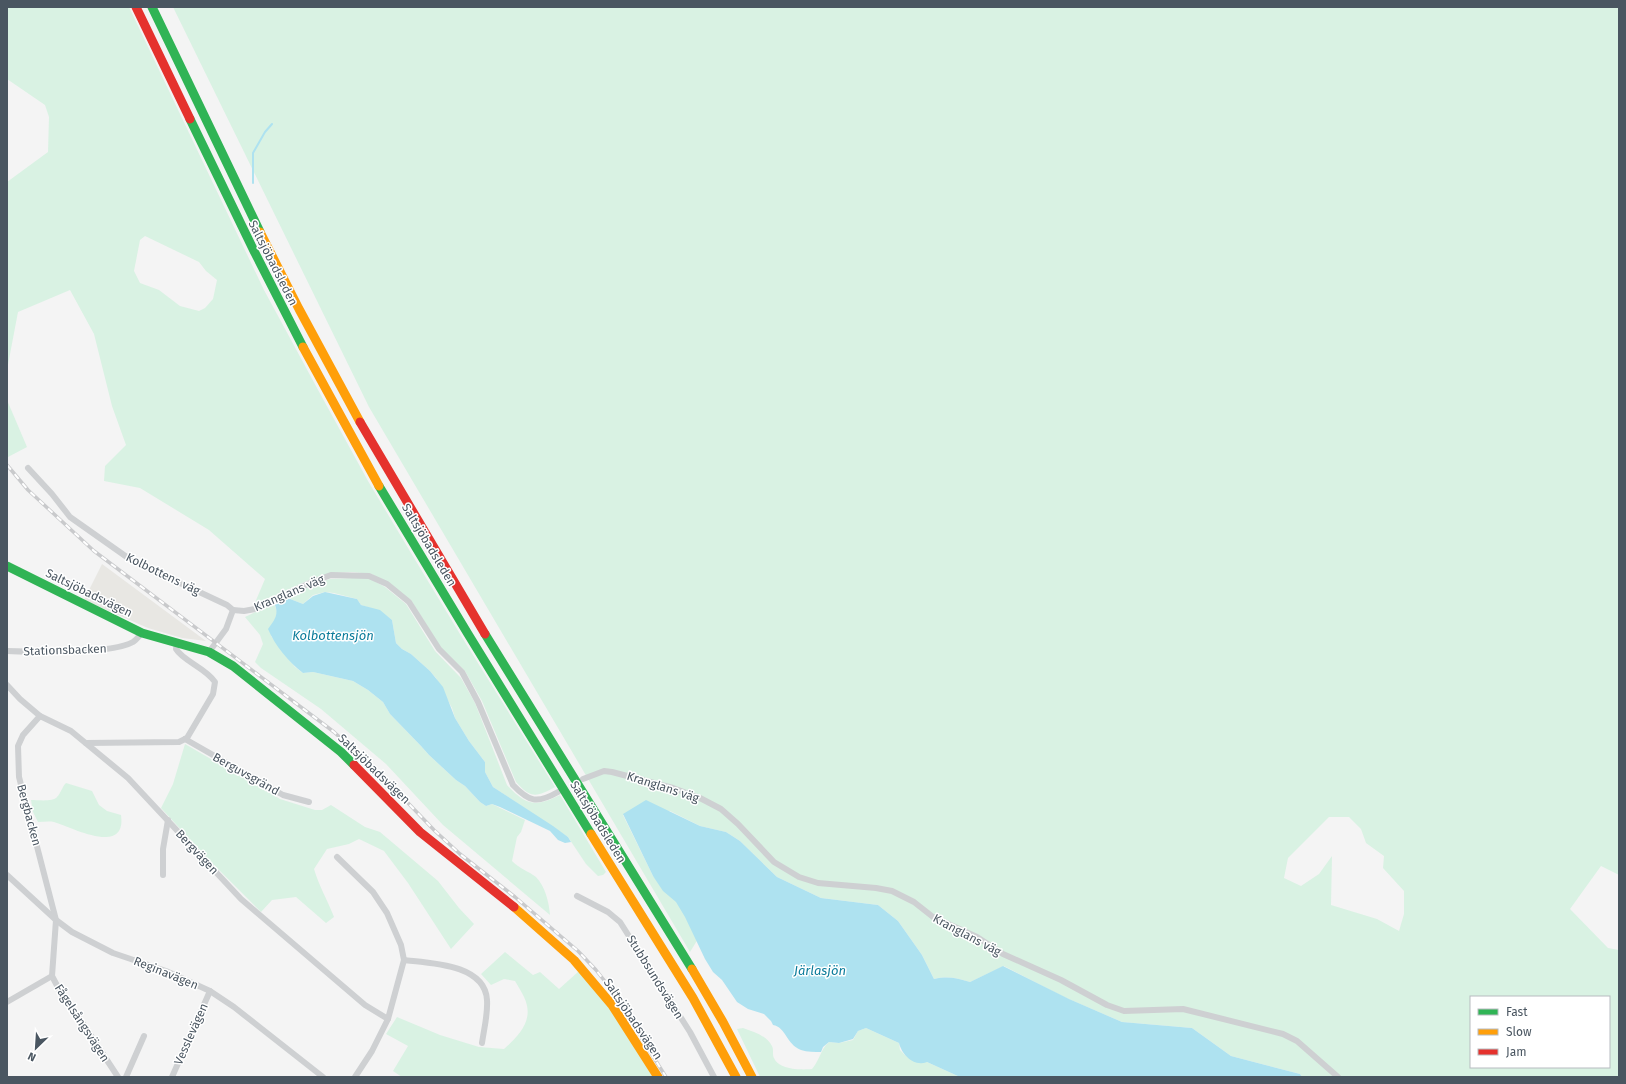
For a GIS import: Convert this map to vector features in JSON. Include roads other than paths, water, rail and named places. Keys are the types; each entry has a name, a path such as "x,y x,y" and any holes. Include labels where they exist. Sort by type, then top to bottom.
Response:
{"main road":[{"name":"Saltsjöbadsleden","path":"136,7 262,269 340,416 438,584 685,986 728,1059 736,1077"},
{"name":"Saltsjöbadsleden","path":"152,7 275,263 314,339 362,425 454,582 697,979 740,1052 752,1077"},
{"name":"Saltsjöbadsvägen","path":"7,566 142,633 208,652 233,666 341,752 420,832 522,913 569,955 612,1005 658,1077"}],"street":[{"name":"Kolbottens väg","path":"28,468 52,494 70,517 131,560 227,605 233,610"},
{"name":"Kranglans väg","path":"233,610 254,609 312,582 331,575 369,576 387,584 409,602 439,649 462,672 478,702 513,784 521,794 532,799 544,800 558,792"},
{"path":"208,652 226,629 233,610"},
{"name":"Stationsbacken","path":"7,651 90,650 113,648 134,641 142,633"},
{"path":"86,743 179,742 187,738 213,694 215,682 208,674 180,654 176,649 177,643"},
{"name":"Bergvägen","path":"7,685 20,699 40,716 71,731 128,778 241,899 365,1005 388,1019"},
{"name":"Bergbacken","path":"40,716 23,736 18,746 19,777 56,920"},
{"name":"Berguvsgränd","path":"185,739 282,795 309,802"},
{"name":"Kranglans väg","path":"583,779 604,771 612,772 673,788 700,798 721,809 738,824 774,862 799,878 818,883 876,888 892,891 914,902 933,917 978,937 1003,954 1124,1011 1183,1009 1283,1034 1297,1041 1338,1077"},
{"path":"164,876 163,849 168,820"},
{"path":"337,857 373,892 387,913 401,944 404,960 388,1019 372,1051 355,1077"},
{"name":"Reginavägen","path":"8,877 56,920 72,932 113,953 166,971 210,991 234,1007 323,1077"},
{"name":"Stubbsundsvägen","path":"577,896 608,912 620,922 690,1032 714,1077"},
{"name":"Fågelsångsvägen","path":"56,920 52,976 62,995 84,1025 118,1077"},
{"path":"404,960 459,968 482,983 487,999 482,1043"},
{"path":"7,1002 52,976"},
{"name":"Vesslevägen","path":"172,1077 210,991"},
{"path":"126,1077 144,1036"}],"water":[{"name":"Kolbottensjön","path":"325,592 357,599 361,605 380,610 392,620 396,643 430,671 443,687 455,718 469,741 485,762 485,772 493,787 553,826 568,837 571,842 565,843 558,840 550,831 500,807 492,804 486,806 480,802 465,786 456,780 429,755 390,714 383,702 368,690 353,681 313,672 303,673 293,664 278,647 268,629 274,621 276,615 275,605 277,601 285,597 303,604 313,596"},
{"name":"Järlasjön","path":"646,800 700,826 726,832 740,841 777,877 821,898 878,905 898,921 922,955 934,979 952,978 970,982 1003,966 1069,999 1122,1022 1192,1028 1231,1056 1300,1074 1302,1077 960,1077 927,1062 918,1063 909,1059 903,1052 899,1043 866,1028 858,1031 853,1039 839,1043 829,1042 823,1047 821,1052 808,1052 801,1050 792,1044 781,1029 773,1025 764,1014 748,1009 737,1002 722,980 713,972 705,959 685,917 676,902 663,891 653,876 623,814"}],"waterway":[{"path":"253,183 253,153 265,132 272,124"}],"railway":[{"path":"7,465 28,490 94,551 334,732 383,777 434,830 460,854 515,897 578,951 611,989 666,1077"}]}
